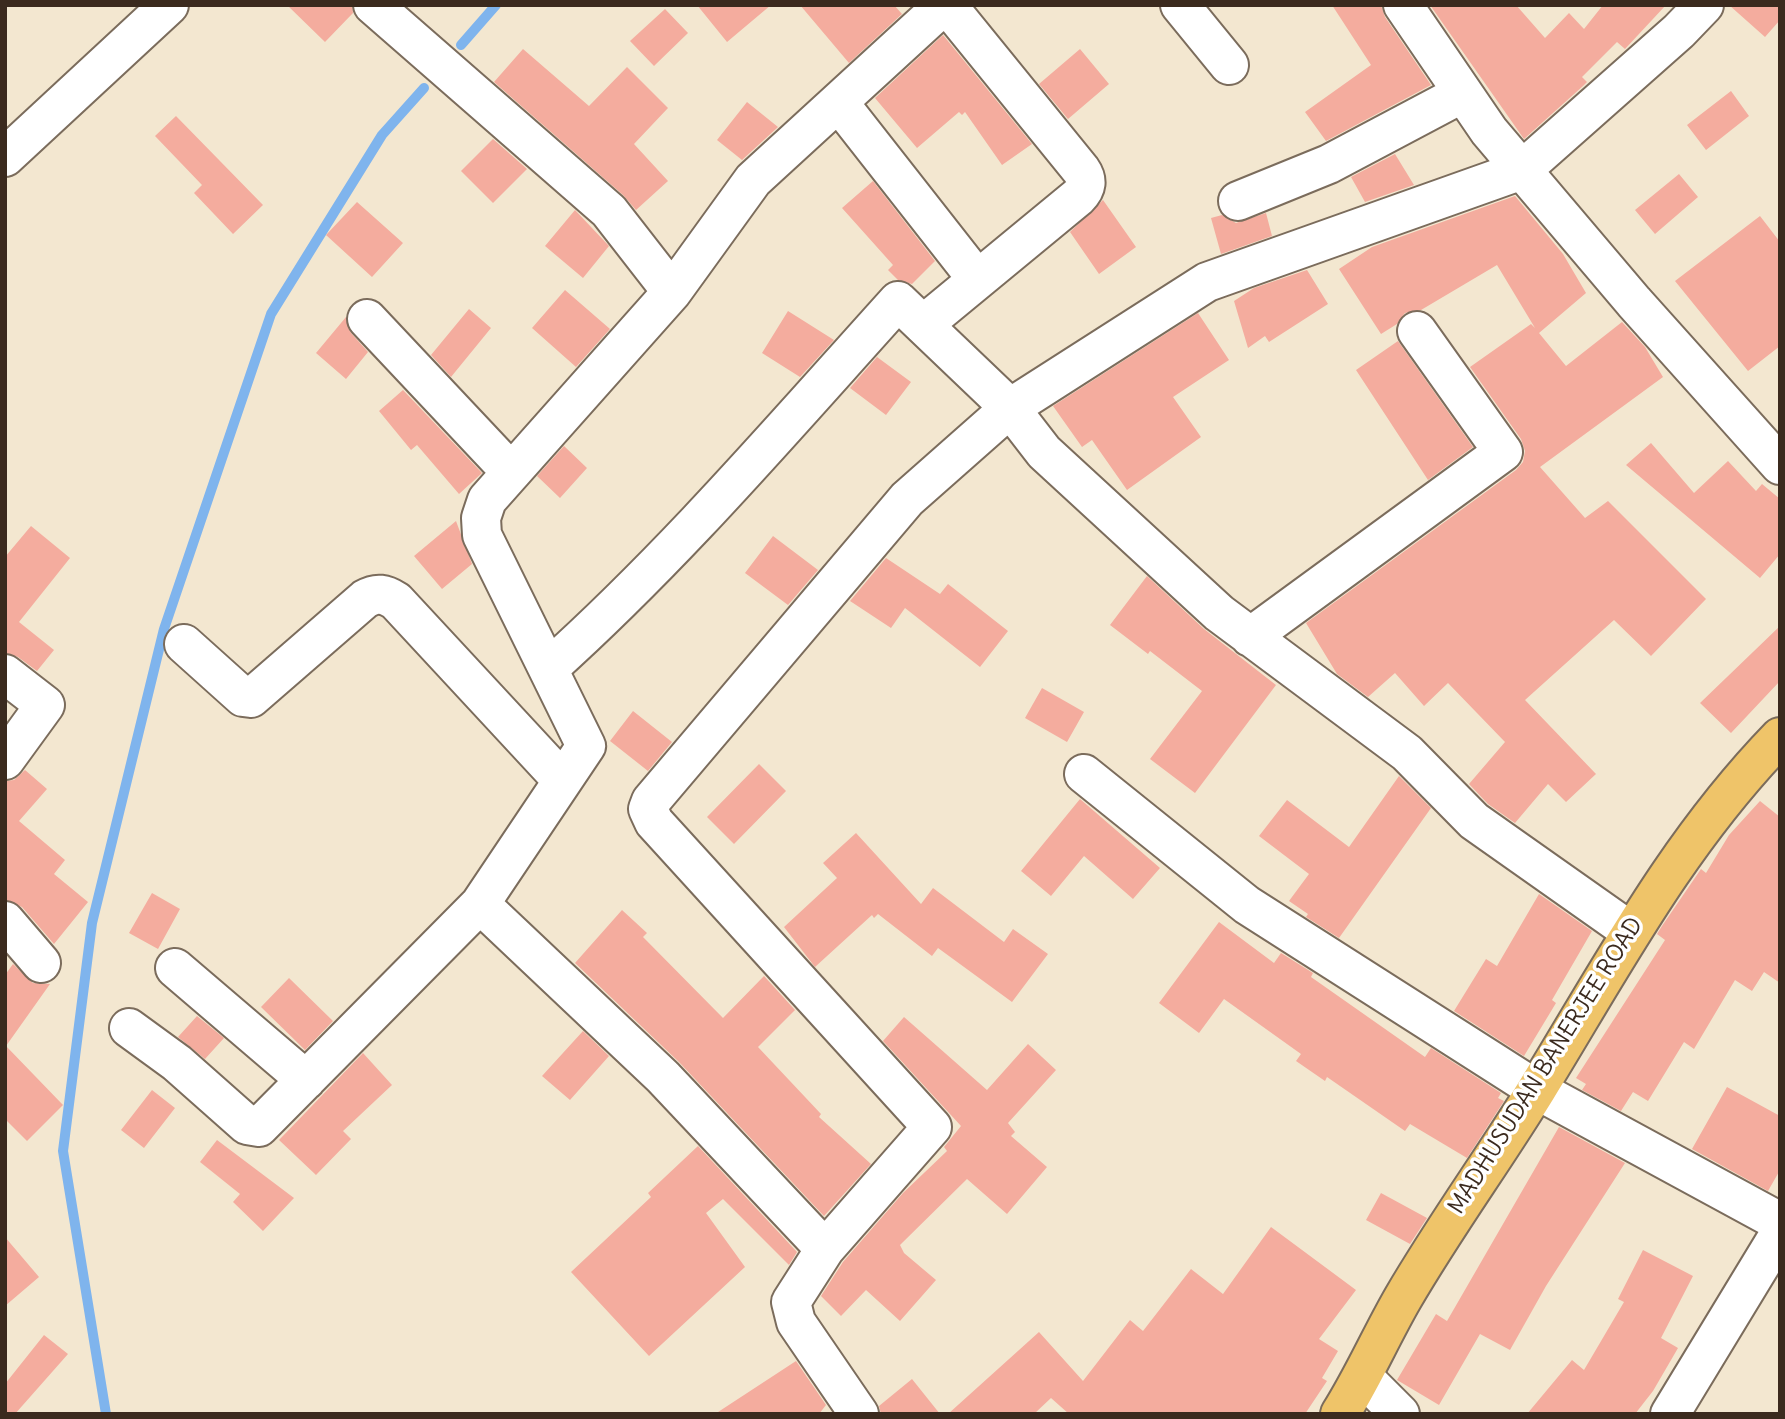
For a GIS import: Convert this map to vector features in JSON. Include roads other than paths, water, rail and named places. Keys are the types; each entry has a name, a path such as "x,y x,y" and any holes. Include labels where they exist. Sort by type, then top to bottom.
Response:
{"main road":[{"name":"MADHUSUDAN BANERJEE ROAD","path":"1340,1414 1363,1377 1416,1277 1536,1090 1630,931 1710,814 1780,737"}],"street":[{"path":"373,5 609,211 673,292"},
{"path":"129,1028 177,1063 252,1128 260,1127 480,904 586,746 482,535 481,518 487,500 510,471 673,292 753,180 946,5 1081,170 1086,180 1084,191 1078,197 924,324"},
{"path":"1180,5 1229,65"},
{"path":"1404,5 1489,131 1780,465"},
{"path":"859,1414 796,1322 792,1302 825,1250 932,1127 654,822 648,809 907,499 1010,408 1207,282 1522,170 1679,31 1704,5"},
{"path":"5,157 157,9"},
{"path":"1238,201 1329,164 1463,93"},
{"path":"839,103 977,279"},
{"path":"548,669 603,620 772,442 898,301 1010,408 1044,452 1219,613 1407,753 1474,821 1630,931"},
{"path":"367,320 510,471"},
{"path":"1250,637 1503,452 1417,331"},
{"path":"184,644 243,697 251,698 365,599 372,594 385,595 396,601 562,780"},
{"path":"5,674 45,705 5,760"},
{"path":"1084,774 1247,905 1536,1090 1780,1222"},
{"path":"480,904 663,1077 825,1250"},
{"path":"5,921 41,963"},
{"path":"175,968 306,1080"},
{"path":"1670,1414 1780,1233"},
{"path":"1363,1377 1401,1414"}],"waterway":[{"path":"461,45 496,5"},
{"path":"106,1414 63,1151 92,923 164,629 271,314 382,135 424,88"}]}
